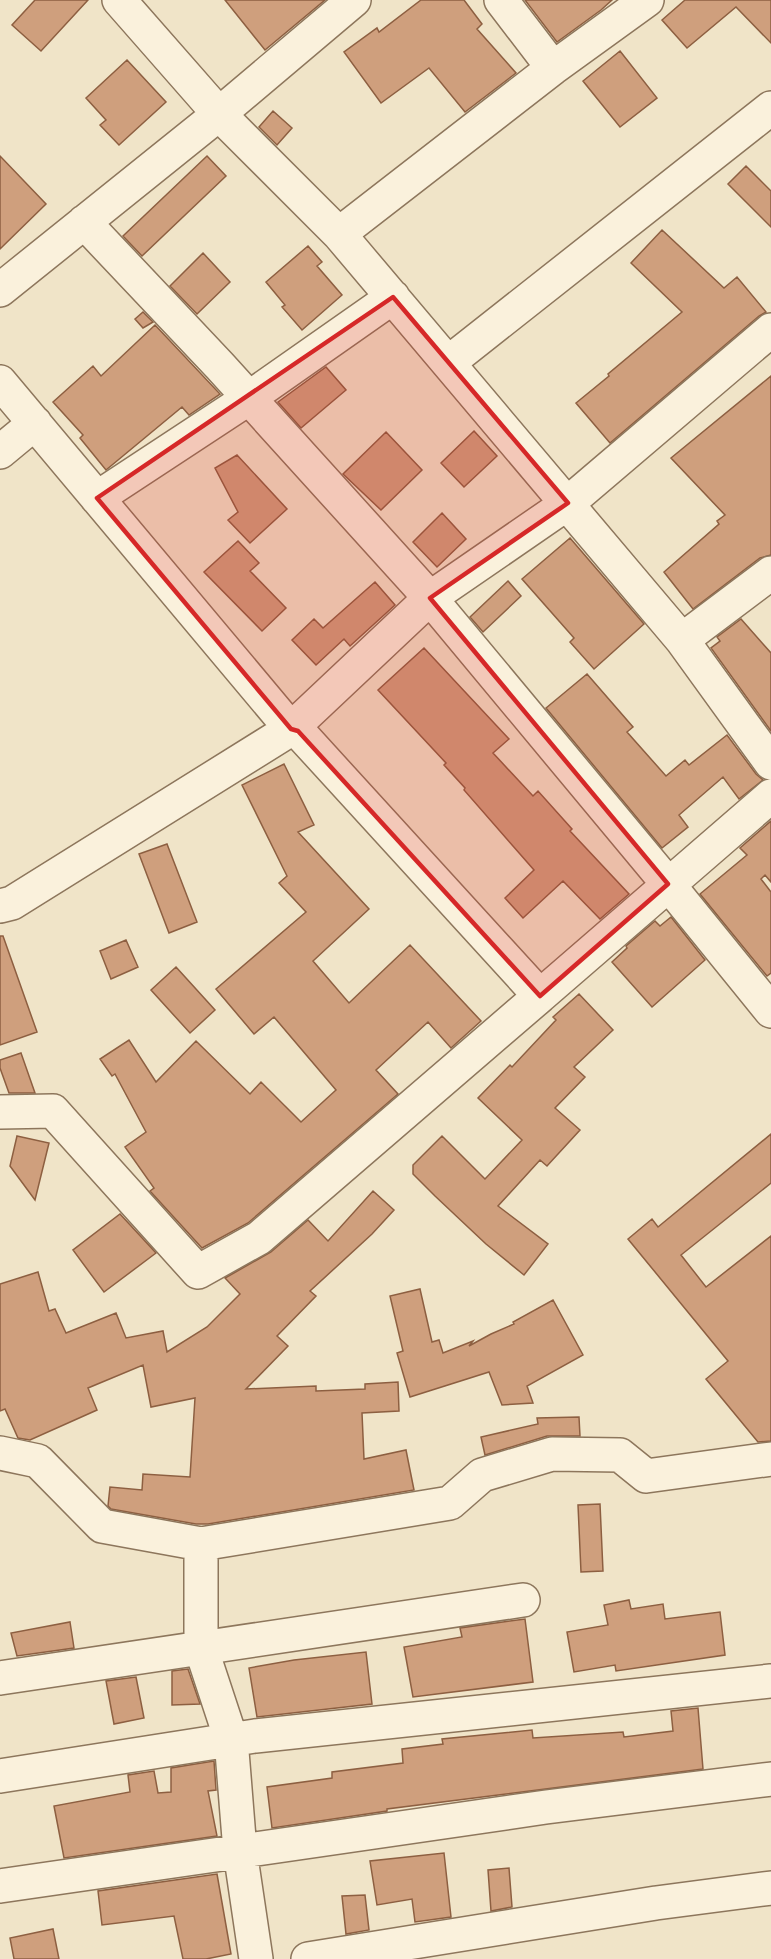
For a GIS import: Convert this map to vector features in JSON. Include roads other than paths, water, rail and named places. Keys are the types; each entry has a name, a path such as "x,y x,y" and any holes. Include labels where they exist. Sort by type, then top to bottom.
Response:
{"street":[{"path":"119,0 219,114 339,234 393,297 682,640 771,763"},
{"path":"0,290 219,114 354,0"},
{"path":"501,0 553,68"},
{"path":"339,234 553,68 647,0"},
{"path":"448,363 771,108"},
{"path":"84,222 249,398 430,598 771,1011"},
{"path":"97,498 249,398 393,297"},
{"path":"0,906 12,903 291,729 430,598 568,503 771,330"},
{"path":"0,382 291,729 298,731 540,996"},
{"path":"0,452 35,423"},
{"path":"682,640 771,573"},
{"path":"0,1112 53,1111 198,1272 259,1238 771,796"},
{"path":"0,1453 38,1461 102,1526 201,1544 450,1503 482,1475 552,1454 620,1455 646,1476 771,1459"},
{"path":"201,1544 201,1648 231,1739 240,1851 256,1959"},
{"path":"0,1678 523,1600"},
{"path":"0,1776 231,1739 771,1681"},
{"path":"0,1886 546,1807 771,1779"},
{"path":"308,1959 656,1903 771,1888"}]}
